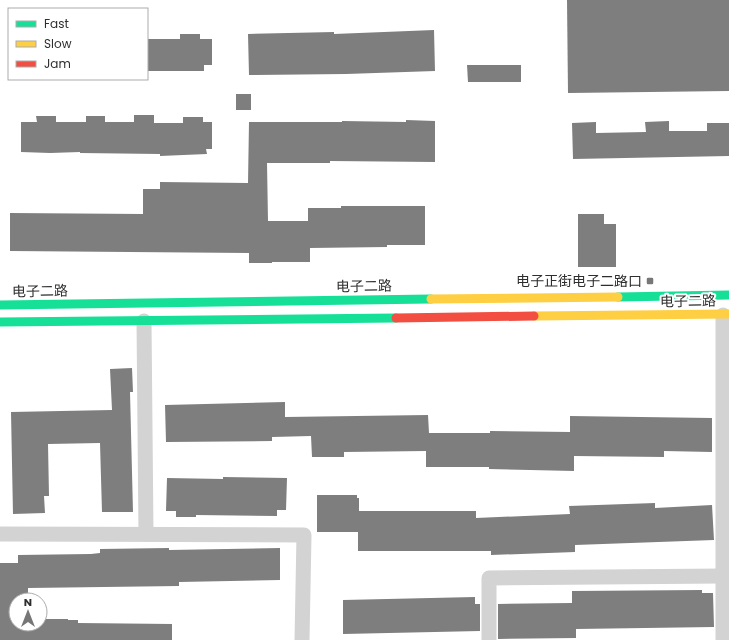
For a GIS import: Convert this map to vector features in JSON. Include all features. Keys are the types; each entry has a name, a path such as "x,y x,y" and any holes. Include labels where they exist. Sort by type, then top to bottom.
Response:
{"main road":[{"name":"电子二路","path":"0,305 729,295"},
{"name":"电子二路","path":"0,322 726,314"}],"street":[{"path":"722,640 726,314"},
{"path":"144,321 146,534"},
{"path":"0,534 304,535 302,640"},
{"path":"489,640 488,578 723,576"}],"building":[{"path":"567,0 729,0 729,91 568,93"},
{"path":"434,30 435,71 249,75 248,34 334,32 334,34"},
{"path":"180,34 200,34 200,39 212,39 212,65 204,65 204,71 148,71 148,39 180,39"},
{"path":"467,65 521,65 521,82 468,82"},
{"path":"236,94 251,94 251,110 236,110"},
{"path":"134,115 154,115 154,123 183,123 183,117 203,117 203,122 212,122 212,149 206,149 207,154 160,156 160,154 21,152 21,122 37,122 36,116 56,116 56,122 86,122 86,116 105,116 105,122 134,122"},
{"path":"406,120 435,121 435,162 330,161 330,163 267,163 268,221 308,221 308,208 341,208 341,206 425,206 425,245 310,248 310,262 272,263 249,263 249,253 10,251 10,213 143,214 143,189 160,189 160,182 248,183 249,122 406,122"},
{"path":"669,121 669,131 707,131 707,123 729,123 729,156 573,159 572,123 596,122 596,133 646,132 645,122"},
{"path":"578,214 604,214 604,224 616,224 616,267 578,267"},
{"path":"132,368 133,392 130,392 133,512 102,512 100,443 48,444 49,496 44,496 45,513 13,514 11,412 112,410 110,369"},
{"path":"285,402 285,417 428,415 429,433 490,433 490,431 570,432 570,416 712,418 712,452 664,451 664,457 574,456 574,471 489,469 489,467 426,467 426,451 344,452 344,457 312,457 311,436 272,437 272,441 166,442 165,405"},
{"path":"223,477 287,478 286,510 277,510 277,516 196,515 196,517 176,517 176,511 166,511 167,478 223,479"},
{"path":"317,495 357,495 357,498 359,498 359,511 476,511 476,518 570,514 569,506 655,503 655,508 712,505 714,540 575,545 575,552 491,555 491,551 358,551 358,532 317,532"},
{"path":"169,548 169,550 280,548 280,580 179,582 179,586 28,588 28,592 8,592 8,632 48,632 48,619 78,620 78,623 172,624 172,640 0,640 0,563 18,563 18,555 91,554 100,553 100,549"},
{"path":"702,590 702,593 713,593 714,627 576,629 576,638 498,639 498,604 572,603 572,591"},
{"path":"475,597 475,604 480,604 480,631 343,634 343,600"}],"traffic: fast":[{"path":"618,297 729,295"},
{"path":"0,305 431,299"},
{"path":"0,322 396,318"}],"traffic: slow":[{"path":"431,299 618,297"},
{"path":"534,316 729,314"}],"traffic: jam":[{"path":"396,318 534,316"}],"place":[{"name":"电子正街电子二路口","path":"650,281"}]}
